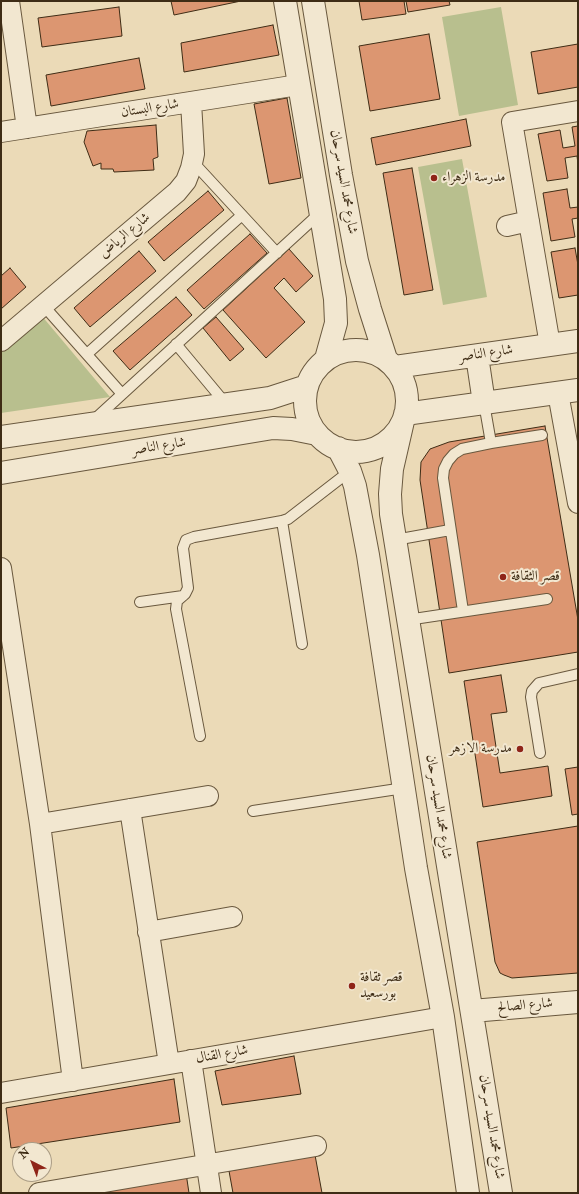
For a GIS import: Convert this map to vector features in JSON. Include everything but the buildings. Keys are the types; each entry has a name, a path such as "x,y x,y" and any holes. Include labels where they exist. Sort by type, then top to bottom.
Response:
{"street":[{"path":"9,1 27,128"},
{"name":"شارع محمد السيد سرحان","path":"285,1 335,298 336,323 326,360"},
{"name":"شارع محمد السيد سرحان","path":"313,1 341,175 360,271 370,309 391,363"},
{"name":"شارع البستان","path":"1,132 298,84"},
{"name":"شارع الرياض","path":"1,341 177,192 186,181 193,162 194,154 191,102"},
{"path":"550,345 512,122 578,111"},
{"path":"506,226 529,221"},
{"path":"331,276 360,271"},
{"name":"شارع الناصر","path":"391,363 477,356 578,341"},
{"path":"356,350 377,354 391,363 402,378 406,389 407,402 404,418 397,431 390,439 370,450 359,452 348,451 330,445 317,434 311,425 306,411 306,396 307,386 318,367 336,354 356,350"},
{"path":"477,356 484,404"},
{"path":"1,437 270,398 307,386"},
{"path":"404,418 484,404 568,392 578,503"},
{"path":"229,403 236,434"},
{"name":"شارع محمد السيد سرحان","path":"404,418 392,469 390,494 391,514 501,1193"},
{"name":"شارع الناصر","path":"1,473 273,428 292,429 317,434"},
{"path":"338,448 350,471 355,486 361,519 416,868 443,1017 468,1193"},
{"path":"361,519 391,514"},
{"path":"1,568 40,824 73,1081"},
{"path":"40,824 208,796"},
{"path":"130,809 168,1064"},
{"path":"416,868 448,864"},
{"path":"148,932 232,917"},
{"name":"شارع الصالح","path":"472,1011 578,1002"},
{"name":"شارع القنال","path":"1,1093 443,1017"},
{"path":"191,1060 211,1193"},
{"path":"40,1193 316,1146"}],"lane":[{"path":"193,162 277,253"},
{"path":"90,424 320,213"},
{"path":"87,354 242,215"},
{"path":"43,305 122,394"},
{"path":"176,344 229,403"},
{"path":"484,404 491,443"},
{"path":"463,611 443,478 444,469 448,460 462,449 542,435"},
{"path":"200,736 176,609 178,601 187,591 189,584 183,548 186,540 194,537 282,521 294,516 350,471"},
{"path":"282,521 302,644"},
{"path":"395,540 450,530"},
{"path":"140,602 182,596"},
{"path":"407,620 547,599"},
{"path":"540,753 531,697 532,691 538,683 578,674"},
{"path":"253,810 404,788"}],"green space":[{"path":"501,7 518,105 459,116 442,17"},
{"path":"462,159 487,297 443,305 418,167"},
{"path":"41,315 110,397 1,413 1,349"}],"place":[{"name":"مدرسة الزهراء","path":"434,178"},
{"name":"قصر الثقافة","path":"503,577"},
{"name":"مدرسة الازهر","path":"520,749"},
{"name":"قصر ثقافة بورسعيد","path":"352,986"}]}
